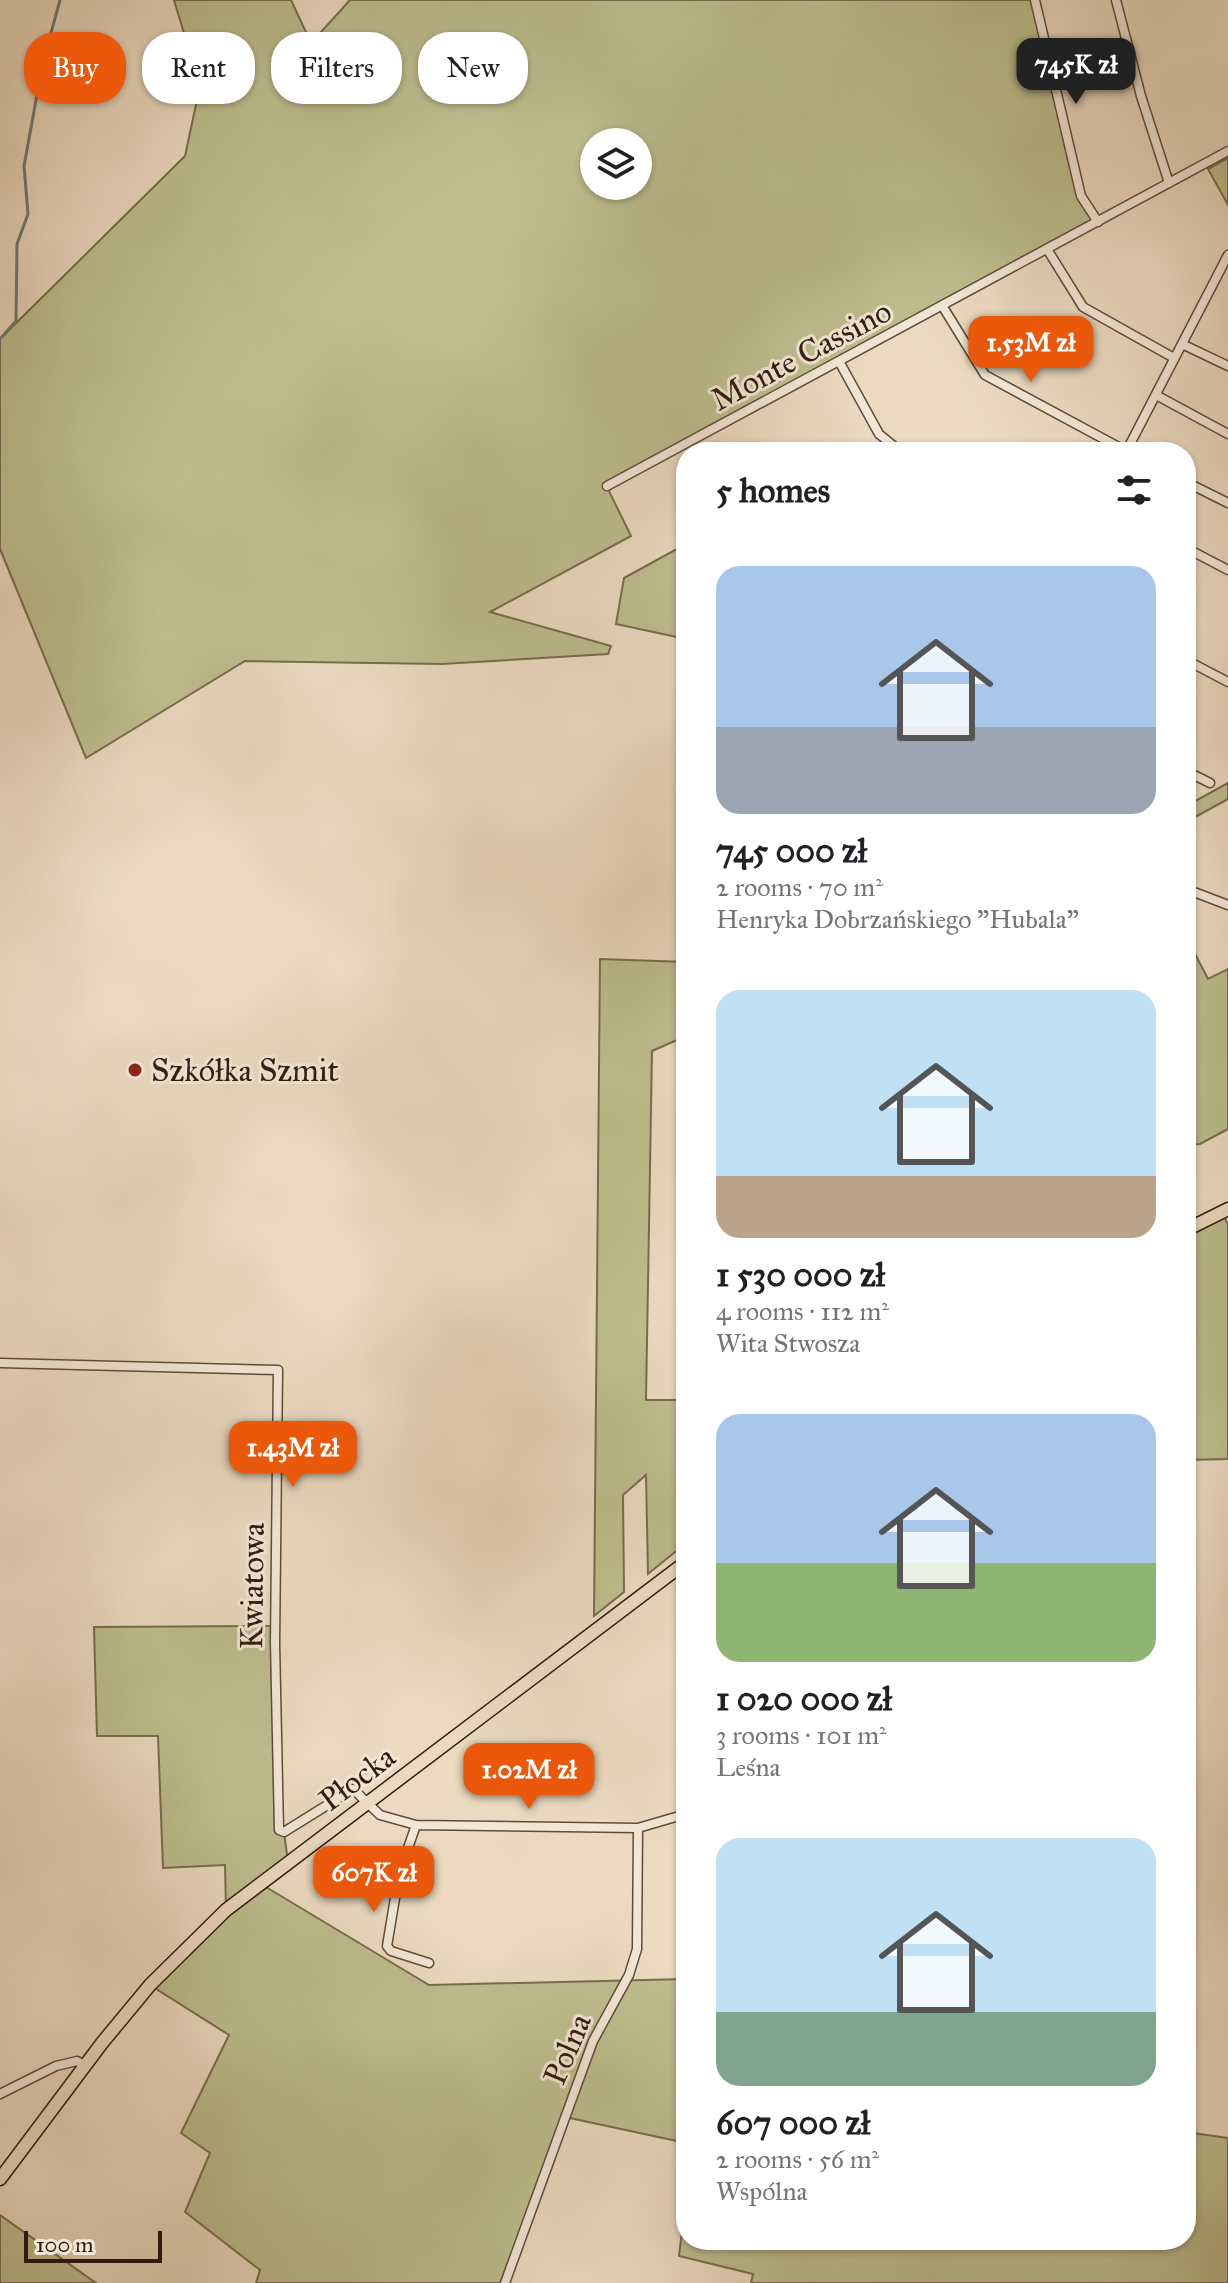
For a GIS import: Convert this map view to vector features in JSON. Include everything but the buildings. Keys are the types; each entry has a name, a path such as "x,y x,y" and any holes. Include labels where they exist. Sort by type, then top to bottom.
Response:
{"main road":[{"path":"1196,1225 1228,1209"},
{"name":"Płocka","path":"0,2179 85,2065 150,1985 226,1910 676,1570"}],"street":[{"path":"1035,0 1081,196 1098,222"},
{"path":"1116,0 1141,96 1169,183"},
{"name":"Monte Cassino","path":"690,442 1228,151"},
{"path":"1047,249 1083,307 1174,358"},
{"path":"1132,442 1228,255"},
{"path":"943,307 985,375 1109,442"},
{"path":"1182,344 1228,366"},
{"path":"840,363 886,442"},
{"path":"1156,395 1228,434"},
{"name":"Monte Cassino","path":"607,486 676,450"},
{"path":"1196,487 1228,503"},
{"path":"1196,553 1228,570"},
{"path":"1196,665 1228,682"},
{"path":"1196,776 1210,783"},
{"path":"1196,893 1228,905"},
{"name":"Kwiatowa","path":"0,1363 278,1370 276,1824 284,1832 353,1789 368,1802"},
{"path":"368,1802 380,1815 416,1825 638,1828 676,1817"},
{"path":"416,1825 399,1874 387,1946 391,1951 429,1963"},
{"name":"Polna","path":"505,2283 593,2041 629,1975 637,1949 638,1828"},
{"path":"0,2094 56,2066 77,2061 85,2065"}],"green space":[{"path":"174,0 291,0 306,32 271,32 271,104 402,104 402,32 321,32 350,0 1035,0 1081,196 1098,222 690,442 676,442 676,450 607,487 631,536 490,612 611,646 608,654 442,664 245,661 86,758 0,549 0,339 185,156 196,104 255,104 255,32 184,32"},
{"path":"1228,158 1228,205 1208,169"},
{"path":"676,549 676,637 616,624 624,578"},
{"path":"1228,783 1228,799 1196,817 1196,801"},
{"path":"1196,956 1208,979 1228,969 1228,1129 1196,1144"},
{"path":"600,959 676,962 676,1040 652,1051 646,1400 676,1400 676,1551 648,1574 646,1475 623,1495 624,1592 594,1616"},
{"path":"1222,1212 1228,1225 1228,1459 1196,1460 1196,1225"},
{"path":"275,1626 276,1824 284,1832 288,1862 261,1884 429,1985 676,1979 676,2141 565,2117 505,2283 256,2283 260,2270 185,2212 210,2153 181,2133 229,2035 150,1985 226,1910 225,1865 163,1868 158,1736 97,1736 94,1627"},
{"path":"1196,2133 1228,2138 1228,2283 751,2283 753,2274 679,2256 680,2250 1196,2250"},
{"path":"0,2215 96,2283 0,2283"}],"waterway":[{"path":"0,339 16,321 17,244 28,214 24,166 43,62 60,0"}],"place":[{"name":"Szkółka Szmit","path":"135,1070"}]}
